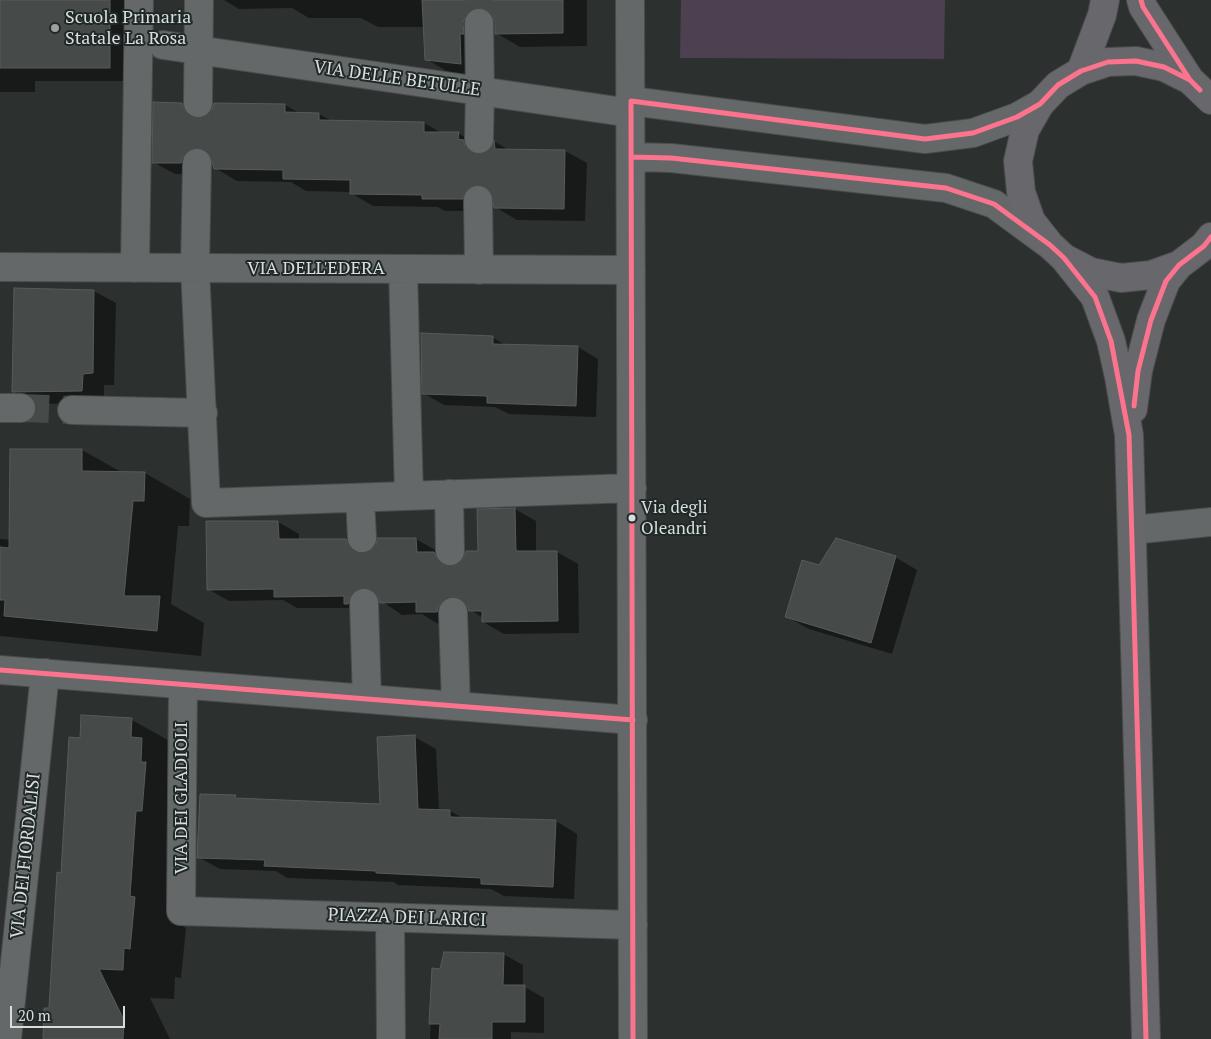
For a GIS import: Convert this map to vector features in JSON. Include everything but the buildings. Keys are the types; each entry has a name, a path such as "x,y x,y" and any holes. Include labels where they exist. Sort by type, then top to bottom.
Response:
{"main road":[{"path":"1081,71 1102,15 1105,0"},
{"path":"1141,0 1143,7 1190,80 1211,100"},
{"path":"1146,1039 1129,435 1111,341 1095,297 1031,221 1021,192 1018,161 1025,130 1040,104 1058,85 1081,71 1108,62 1136,61 1164,68 1190,80"},
{"path":"1129,435 1138,371 1151,320 1166,281 1179,265 1204,246 1211,237"},
{"path":"1057,252 1091,272 1121,278 1151,275 1179,265"}],"street":[{"path":"135,268 138,0"},
{"path":"198,103 199,0"},
{"path":"630,0 633,1039"},
{"path":"479,23 479,139"},
{"name":"VIA DELLE BETULLE","path":"163,45 480,92 925,139 974,133 1017,117 1040,104"},
{"path":"631,157 671,158 946,188 994,204 1057,252"},
{"path":"197,163 195,268 206,503 632,488"},
{"path":"478,200 479,270"},
{"name":"VIA DELL'EDERA","path":"0,268 631,270"},
{"path":"403,269 409,496"},
{"path":"72,410 203,413"},
{"path":"449,494 450,551"},
{"path":"360,498 362,538"},
{"path":"1132,530 1211,522"},
{"path":"364,603 367,699"},
{"path":"453,612 456,706"},
{"path":"0,670 632,720"},
{"name":"VIA DEI FIORDALISI","path":"7,1039 45,673"},
{"name":"VIA DEI GLADIOLI","path":"181,911 182,685"},
{"name":"PIAZZA DEI LARICI","path":"181,911 633,925"},
{"path":"390,918 392,1039"}],"shaded area":[{"path":"681,0 945,0 944,59 680,58"}],"tunnel":[{"path":"478,0 479,23"},
{"path":"197,163 198,103"},
{"path":"478,200 479,139"},
{"path":"21,408 72,410"},
{"path":"362,538 364,603"},
{"path":"450,551 453,612"}],"transit line":[{"path":"1141,0 1143,7 1190,80 1200,90"},
{"path":"633,1039 631,101 925,139 973,133 1017,117 1040,104 1058,85 1081,71 1108,62 1136,61 1164,67 1190,80"},
{"path":"631,157 671,158 946,188 994,204 1050,245 1064,258 1095,297 1111,341 1129,435 1146,1039"},
{"path":"1134,406 1138,371 1151,320 1166,281 1179,265 1204,246 1211,237"},
{"path":"0,670 633,720"}],"place":[{"name":"Scuola Primaria Statale La Rosa","path":"55,28"},
{"name":"Via degli Oleandri","path":"632,518"}]}
